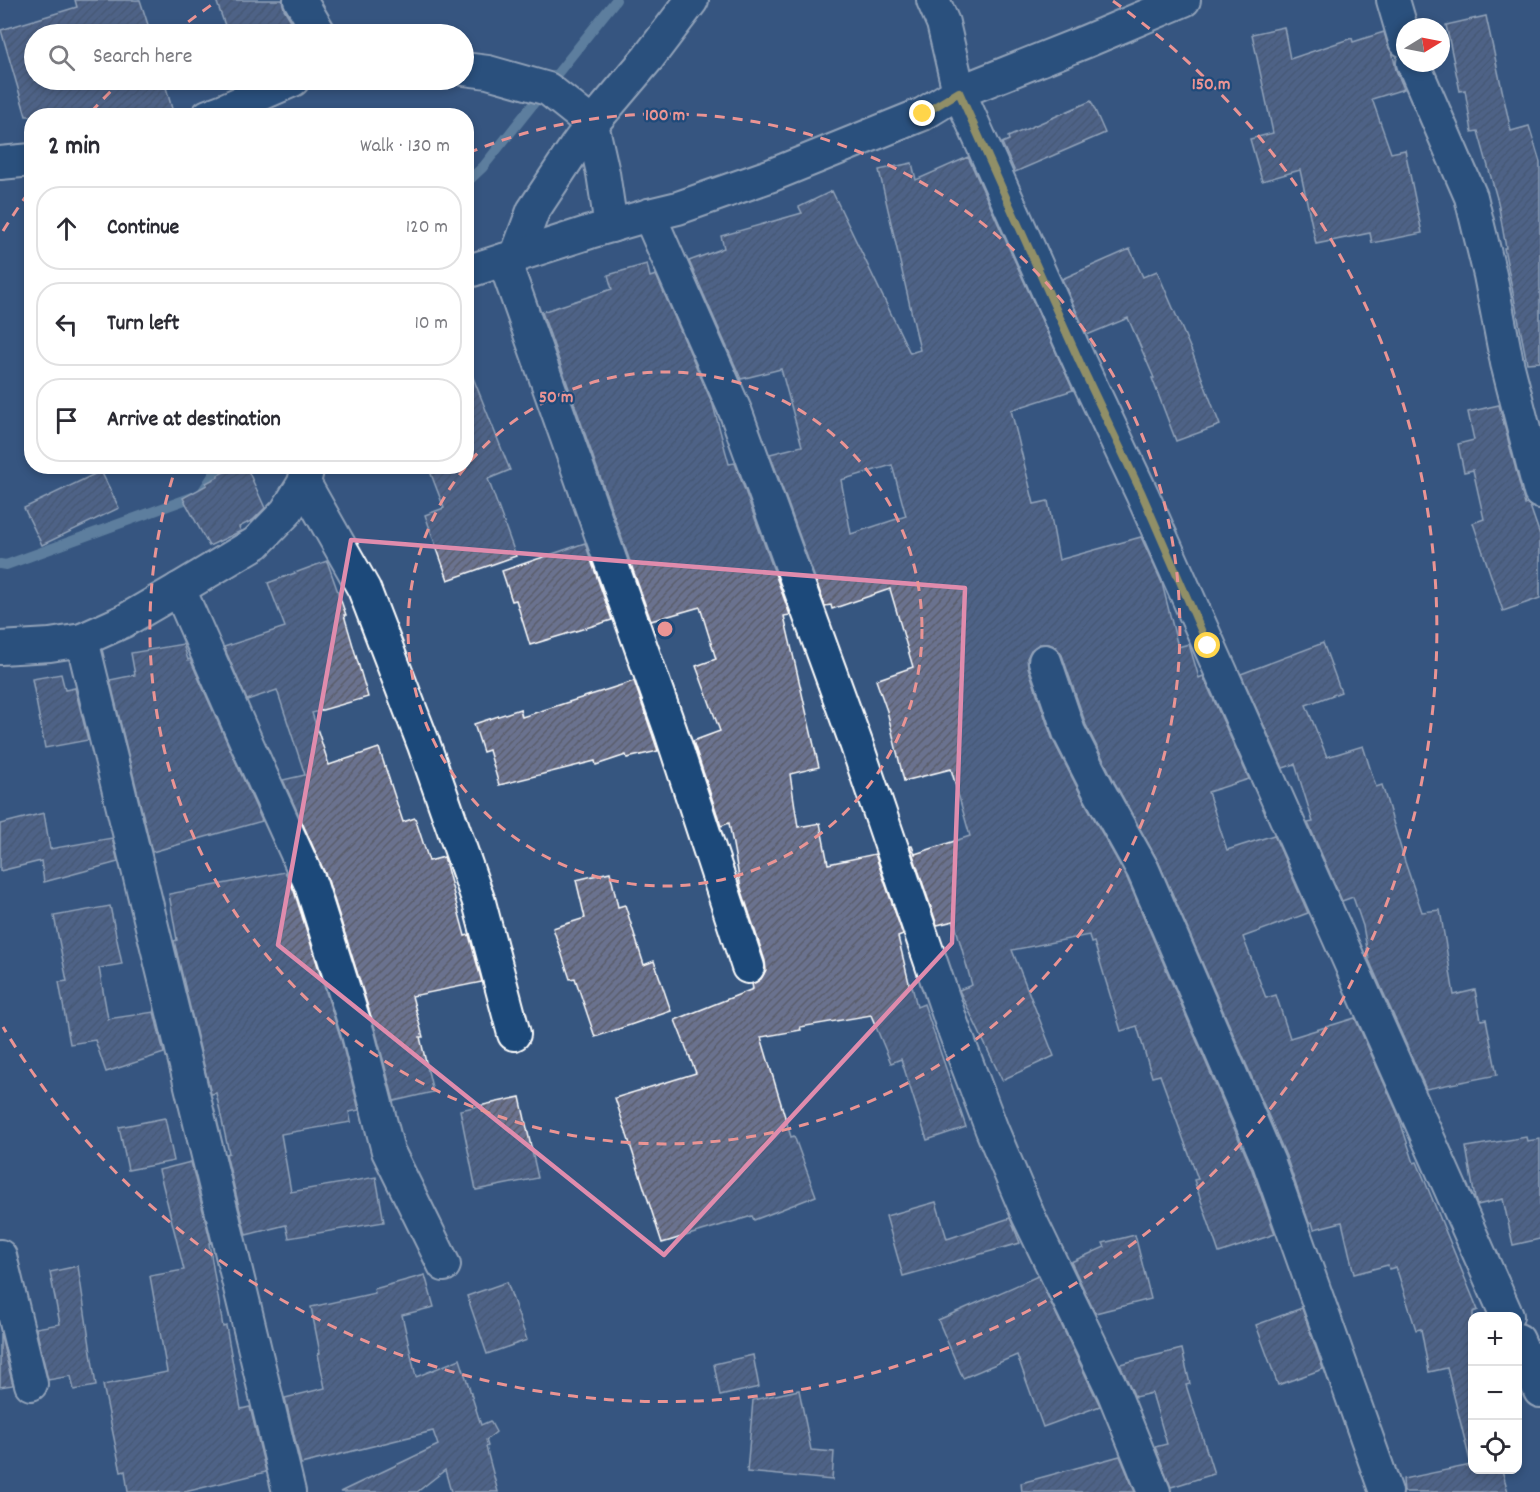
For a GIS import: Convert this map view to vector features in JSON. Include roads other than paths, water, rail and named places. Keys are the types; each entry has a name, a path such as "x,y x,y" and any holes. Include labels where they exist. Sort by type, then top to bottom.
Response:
{"street":[{"path":"300,0 314,24"},
{"path":"692,0 648,58 592,124 533,211 510,259 671,732 748,967"},
{"path":"474,270 611,226 678,208 772,175 923,114 959,92 1184,0"},
{"path":"1393,0 1398,18"},
{"path":"934,6 943,23 959,92 1080,363 1142,494 1505,1312"},
{"path":"474,70 535,85 592,124 603,173 611,226"},
{"path":"1417,72 1471,197 1490,275 1507,363 1540,492"},
{"path":"229,108 270,90"},
{"path":"0,163 24,161"},
{"path":"649,215 736,414 856,742 953,1027 992,1130 1028,1215 1113,1391 1154,1492"},
{"path":"0,648 50,645 82,640 124,621 256,543 286,512 306,475"},
{"path":"306,475 364,589 424,745 479,902 514,1034"},
{"path":"180,589 311,885 358,1034 388,1151 444,1265"},
{"path":"82,640 289,1492"},
{"path":"1045,661 1069,732 1143,870 1269,1163 1386,1492"},
{"path":"0,1256 31,1384"},
{"path":"1522,1349 1540,1392"}],"waterway":[{"path":"474,175 616,0"},
{"path":"0,564 6,565 201,494 214,474"}]}
